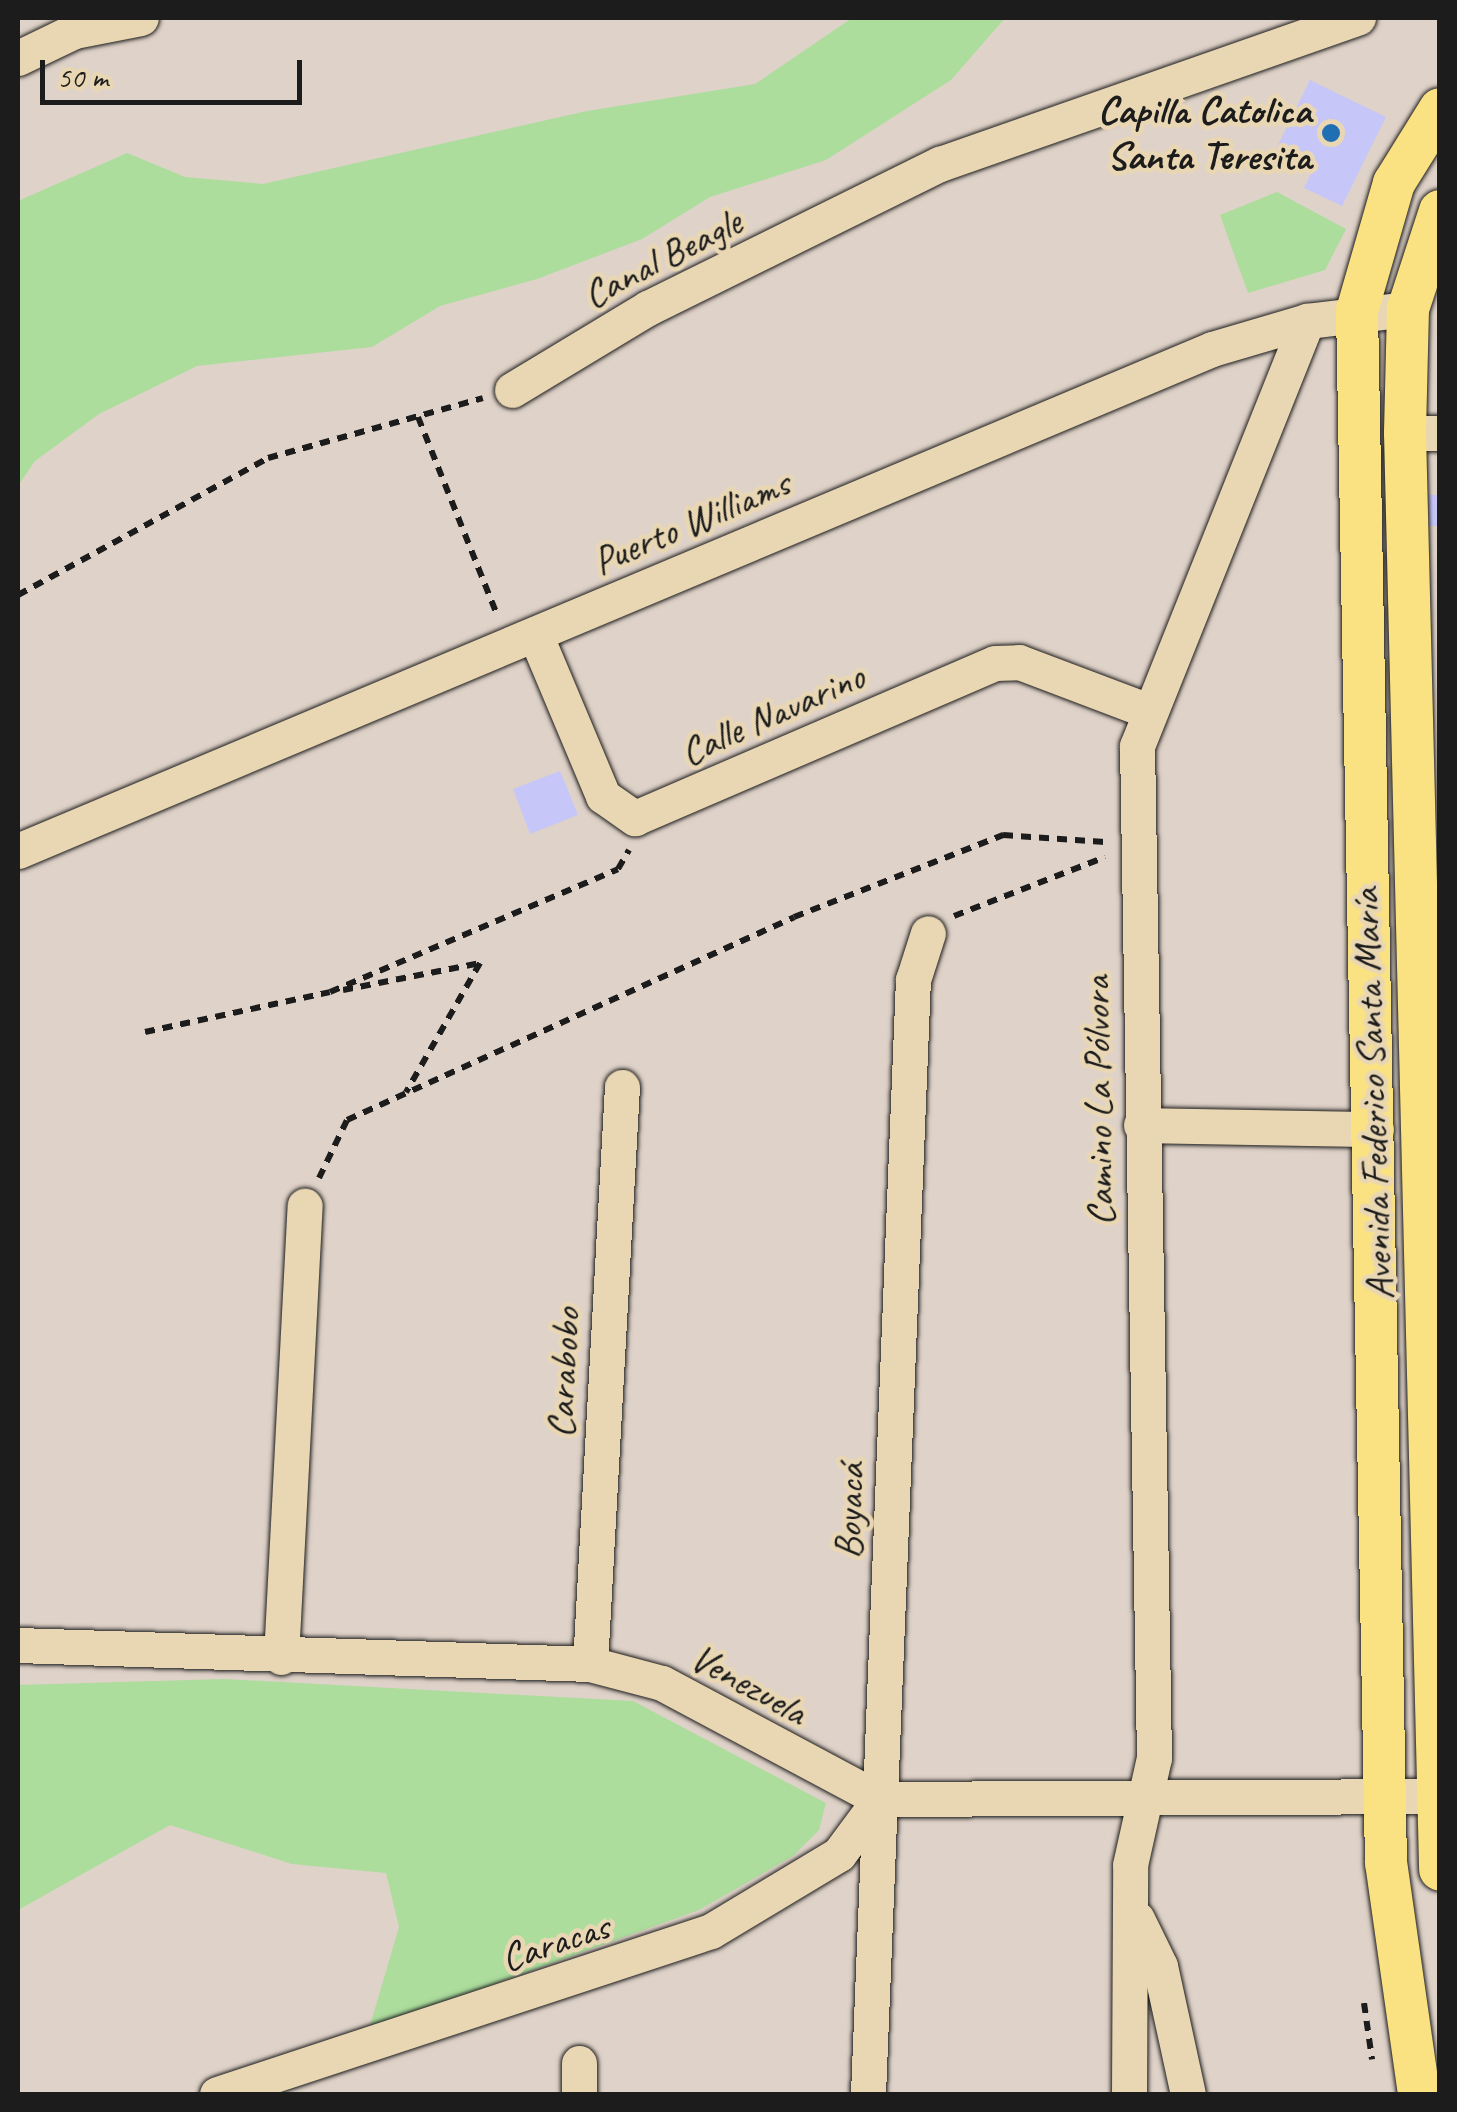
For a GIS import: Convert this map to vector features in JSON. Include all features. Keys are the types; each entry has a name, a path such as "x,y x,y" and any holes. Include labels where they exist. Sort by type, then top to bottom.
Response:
{"main road":[{"name":"Avenida Federico Santa María","path":"1419,2094 1391,1929 1384,1798 1376,1147 1359,691 1357,312 1394,183 1440,109"},
{"name":"Avenida Federico Santa María","path":"1440,211 1408,309 1422,433 1434,1796 1440,1870"}],"street":[{"path":"18,58 74,31 141,18"},
{"name":"Canal Beagle","path":"512,390 648,308 940,164 1358,18"},
{"name":"Puerto Williams","path":"18,851 1212,350 1307,321 1357,312 1408,309"},
{"name":"Camino La Pólvora","path":"1129,2094 1130,1865 1148,1798 1136,844 1146,710 1307,321"},
{"name":"Calle Navarino","path":"522,639 603,796 621,815 651,815 995,663 1018,662 1146,710"},
{"name":"Boyacá","path":"868,2094 913,980 928,933"},
{"name":"Carabobo","path":"590,1664 622,1086"},
{"path":"1141,1126 1376,1147 1431,1164"},
{"path":"281,1657 305,1206"},
{"name":"Venezuela","path":"18,1645 281,1657 590,1664 662,1683 879,1799 1434,1796"},
{"name":"Caracas","path":"217,2094 310,2080 711,1931 840,1854 879,1799"},
{"name":"Camino La Pólvora","path":"1130,1909 1160,1966 1188,2094"}],"path":[{"path":"18,595 268,458 512,390"},
{"path":"418,417 522,639"},
{"path":"330,992 618,869 651,815"},
{"path":"305,1206 347,1120 794,917 1003,836 1136,844"},
{"path":"928,933 1136,844"},
{"path":"144,1032 480,963 406,1093"}],"green space":[{"path":"852,18 1005,18 951,80 826,160 710,197 642,239 537,279 440,306 372,347 197,366 99,414 35,461 18,486 18,201 127,153 185,177 263,184 587,111 755,84"},
{"path":"1277,192 1346,229 1325,270 1248,293 1220,215"},
{"path":"224,1679 633,1701 826,1803 819,1830 793,1856 699,1910 369,2029 399,1927 386,1873 292,1864 170,1825 18,1910 18,1685"}],"building":[{"name":"Capilla Catolica Santa Teresita","path":"1310,80 1386,117 1342,206 1304,188 1314,167 1276,149"},
{"path":"1428,495 1440,495 1440,526 1430,526"},
{"path":"560,771 578,815 530,834 513,789"}],"place":[{"name":"Capilla Catolica Santa Teresita","path":"1331,133"}]}
